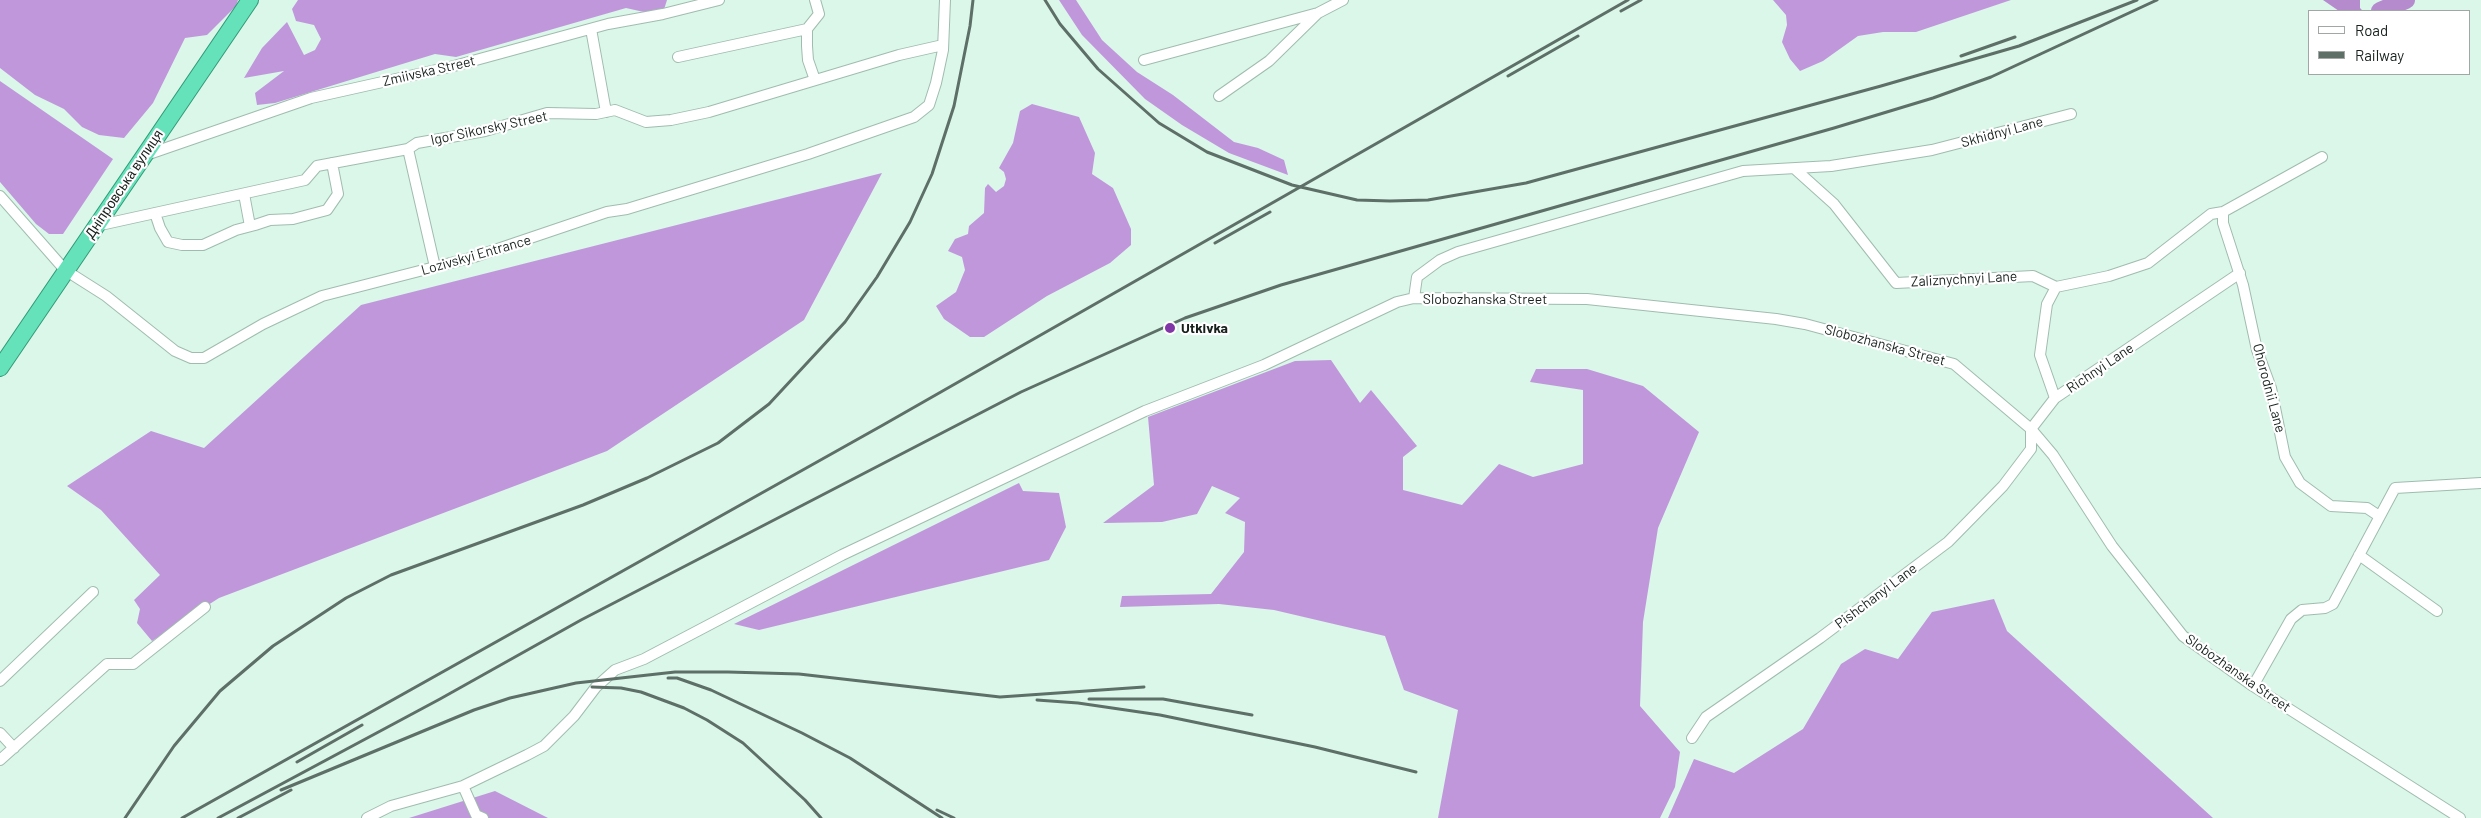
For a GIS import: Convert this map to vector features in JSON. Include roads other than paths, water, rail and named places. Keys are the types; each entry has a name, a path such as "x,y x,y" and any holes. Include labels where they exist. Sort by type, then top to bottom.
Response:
{"highway":[{"name":"Дніпровська вулиця","path":"0,368 250,0"}],"street":[{"name":"Zmiivska Street","path":"143,156 311,98 454,66 591,29 720,0"},
{"path":"678,57 807,28 819,14 815,0"},
{"path":"943,45 945,0"},
{"path":"1144,60 1318,13 1342,0"},
{"path":"1219,96 1269,61 1318,13"},
{"path":"807,28 808,60 815,80"},
{"path":"591,29 606,112"},
{"name":"Igor Sikorsky Street","path":"96,226 306,180 317,166 408,149 417,143 485,131 547,113 579,115 615,110 646,122 672,120 899,55 943,45"},
{"name":"Lozivskyi Entrance","path":"0,196 65,270 106,296 175,351 191,358 204,358 263,324 322,296 435,267 542,236 607,212 627,209 808,154 914,117 928,105 943,45"},
{"name":"Skhidnyi Lane","path":"1414,298 1417,277 1440,260 1458,252 1743,171 1831,166 1932,150 2071,114"},
{"path":"408,149 435,267"},
{"path":"2056,288 2109,276 2148,263 2211,214 2223,212 2322,157"},
{"path":"155,213 160,228 168,242 182,245 203,245 250,226 327,210 338,194 332,163"},
{"name":"Zaliznychnyi Lane","path":"1795,169 1834,204 1896,283 2033,276 2056,288"},
{"path":"244,194 250,226"},
{"name":"Ohorodnii Lane","path":"2223,212 2223,223 2240,273 2257,350 2271,388 2285,457 2300,483 2331,506 2367,508 2379,516"},
{"name":"Richnyi Lane","path":"2056,288 2047,304 2040,355 2055,398 2240,273"},
{"name":"Slobozhanska Street","path":"367,818 391,806 462,786 544,746 574,716 596,687 615,670 644,659 842,555 1145,411 1264,365 1398,302 1414,298 1587,299 1805,324 1954,364 2031,429 2053,455 2112,546 2183,636 2253,686 2460,818"},
{"path":"2031,429 2055,398"},
{"name":"Pishchanyi Lane","path":"1692,738 1706,717 1820,638 1948,542 2003,486 2031,449 2031,429"},
{"path":"2253,686 2291,619 2302,610 2325,608 2333,604 2394,488 2481,483"},
{"path":"2359,555 2437,611"},
{"path":"0,681 93,592"},
{"path":"0,760 107,664 134,664 205,607"},
{"path":"0,733 14,748"},
{"path":"462,786 476,815 482,818"}],"waterway":[{"path":"2382,10 2406,0"}],"railway":[{"path":"125,818 174,746 220,691 273,646 346,598 391,575 583,505 647,478 718,443 769,404 845,322 877,277 910,222 932,174 954,106 970,26 973,0"},
{"path":"1045,0 1060,24 1098,69 1159,123 1207,152 1292,185 1357,200 1390,201 1428,200 1526,183 1881,86 2019,46 2137,0"},
{"path":"182,818 883,425 1628,0"},
{"path":"1621,11 1641,0"},
{"path":"218,818 440,699 581,620 1021,392 1185,318 1281,285 1834,128 1933,98 1991,77 2157,0"},
{"path":"1508,76 1578,36"},
{"path":"1961,56 2015,37"},
{"path":"1215,243 1270,212"},
{"path":"281,790 474,710 510,698 576,683 675,672 728,672 799,674 1000,697 1144,687"},
{"path":"668,678 677,678 711,690 802,733 850,758 942,818"},
{"path":"592,687 621,688 641,692 684,708 707,720 743,743 805,800 821,818"},
{"path":"1089,699 1163,699 1252,715"},
{"path":"1037,700 1078,703 1160,715 1315,747 1416,772"},
{"path":"297,762 362,725"},
{"path":"238,818 291,790"},
{"path":"937,810 954,818"}],"place":[{"name":"Utkivka","path":"1170,328"}]}
